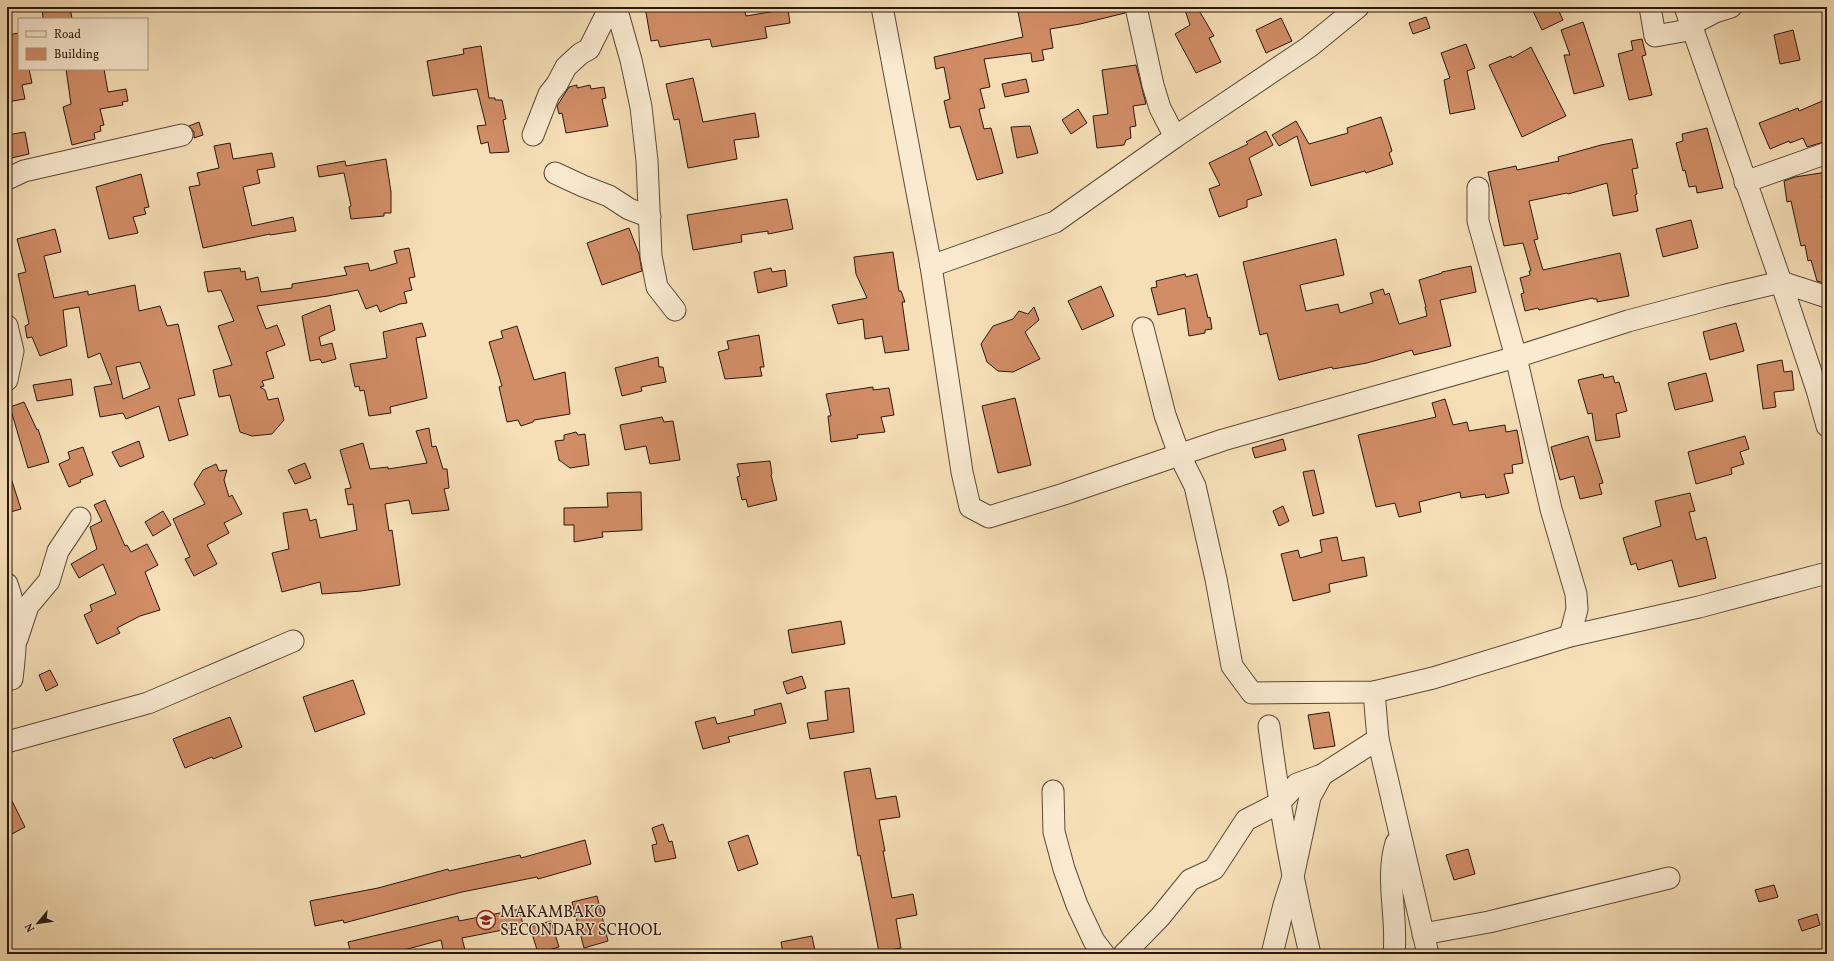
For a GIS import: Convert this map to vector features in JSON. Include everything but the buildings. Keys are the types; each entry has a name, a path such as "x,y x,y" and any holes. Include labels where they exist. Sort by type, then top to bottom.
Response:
{"street":[{"path":"533,135 549,94 557,84 566,67 580,54 589,49 610,7"},
{"path":"616,7 631,60 641,107 647,161 651,256 657,287 675,310"},
{"path":"882,7 931,266 962,472 970,507 989,517 1064,494 1180,454 1345,404 1516,357 1628,321 1781,282 1827,296"},
{"path":"1136,7 1153,85 1160,108 1176,137"},
{"path":"931,266 1055,222 1176,137 1309,47 1358,7"},
{"path":"1650,7 1655,36 1683,31 1688,15"},
{"path":"1688,15 1715,12 1731,7"},
{"path":"1688,15 1745,182 1822,390 1827,426"},
{"path":"7,178 24,171 182,135"},
{"path":"1745,182 1827,153"},
{"path":"555,173 609,196 629,209 650,217"},
{"path":"1478,188 1478,221 1516,357 1551,510 1576,594 1577,609 1570,636"},
{"path":"7,326 13,352 7,380"},
{"path":"1143,328 1166,415 1180,454 1195,486 1216,579 1232,666 1252,693 1374,692 1433,678 1570,636 1699,608 1827,573"},
{"path":"12,678 16,639 28,606 49,581 58,551 80,518"},
{"path":"7,584 11,595 11,615 16,639"},
{"path":"7,742 148,703 293,641"},
{"path":"1374,692 1378,739 1426,944 1489,922 1669,878"},
{"path":"1269,726 1279,803 1310,954"},
{"path":"1124,954 1160,917 1190,880 1214,869 1246,820 1279,803 1297,784 1322,774 1378,739"},
{"path":"1272,954 1284,905 1293,877 1310,797 1322,774"},
{"path":"1053,791 1054,832 1064,869 1094,941 1104,954"},
{"path":"1394,954 1396,936 1392,889 1393,851 1399,832"}],"place":[{"name":"MAKAMBAKO SECONDARY SCHOOL","path":"486,920"}]}
